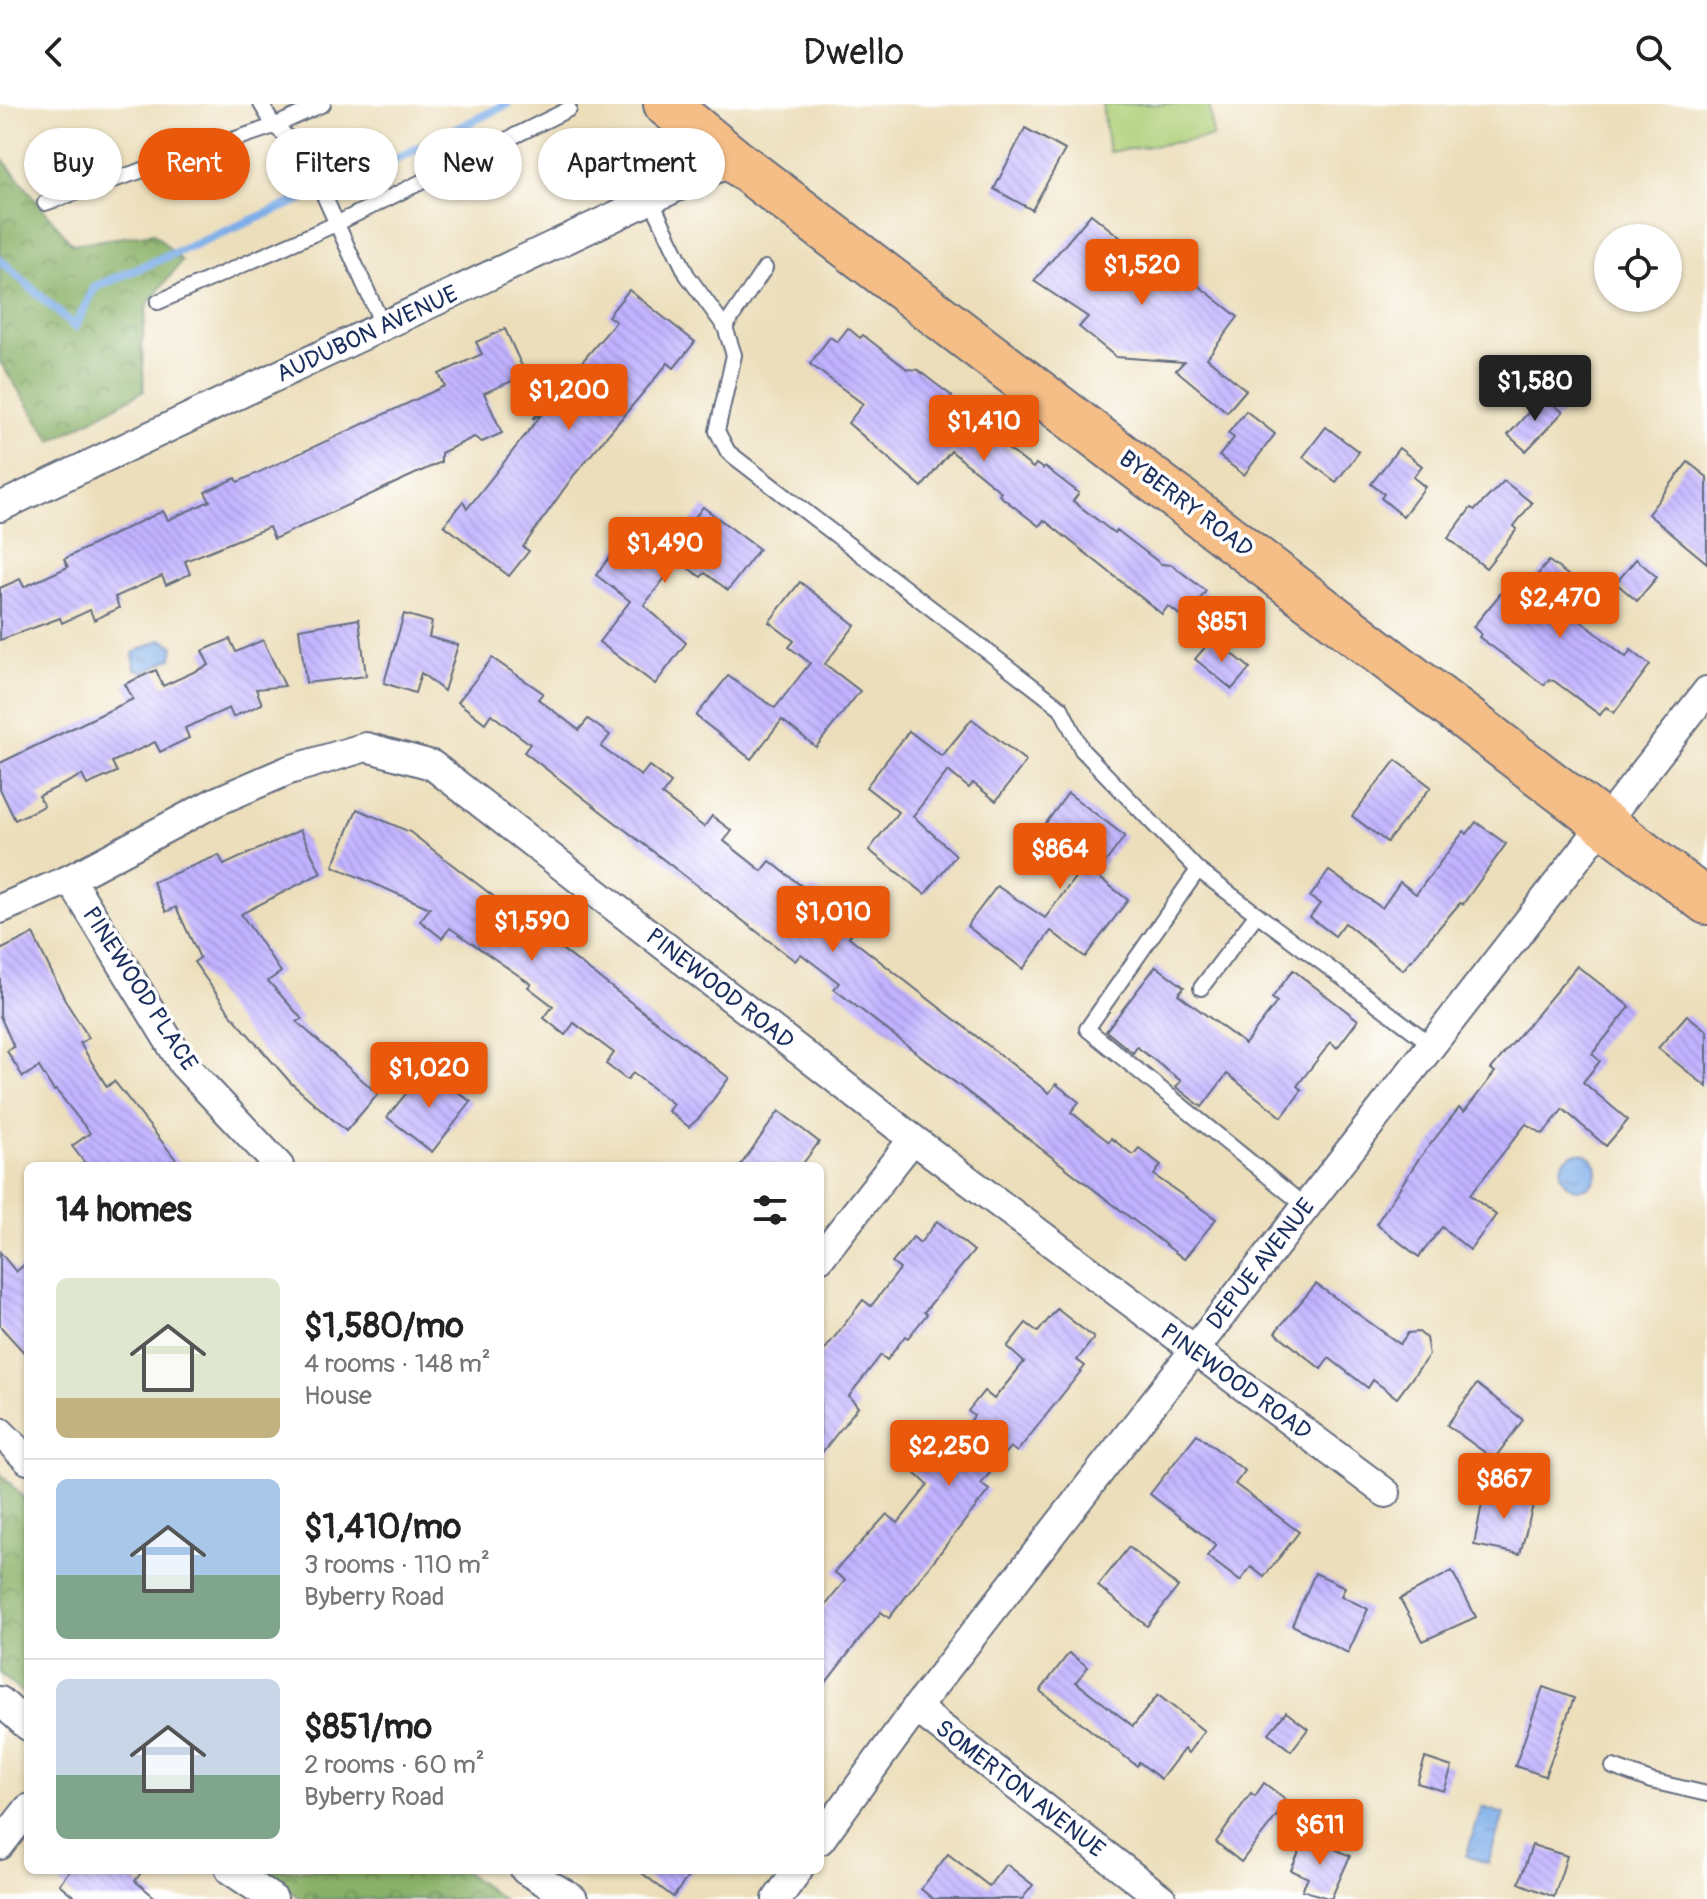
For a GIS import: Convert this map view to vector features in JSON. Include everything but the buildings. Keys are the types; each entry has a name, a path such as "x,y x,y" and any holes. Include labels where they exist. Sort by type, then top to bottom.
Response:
{"main road":[{"name":"BYBERRY ROAD","path":"666,104 734,160 1707,902"}],"street":[{"name":"AUDUBON AVENUE","path":"725,164 734,160"},
{"name":"AUDUBON AVENUE","path":"0,507 651,200"},
{"name":"DEPUE AVENUE","path":"824,1834 916,1708 1707,691"},
{"name":"PINEWOOD ROAD","path":"0,909 70,879 215,802 289,770 366,747 432,765 913,1139 1193,1352 1386,1493"},
{"name":"PINEWOOD PLACE","path":"70,879 183,1064 275,1162"},
{"path":"824,1253 913,1139"},
{"path":"0,1432 24,1456"},
{"path":"0,1701 24,1722"},
{"name":"SOMERTON AVENUE","path":"916,1708 1162,1899"},
{"path":"0,1845 24,1814"},
{"path":"236,1874 273,1899"},
{"path":"532,1874 573,1899"},
{"path":"777,1899 795,1874"}],"lane":[{"path":"261,104 274,126 303,149 383,326"},
{"path":"45,203 274,126 323,104"},
{"path":"158,302 569,109"},
{"path":"651,200 687,275 725,327 734,355 717,431 728,452 1061,708 1082,750 1198,870 1432,1045"},
{"path":"725,327 765,268"},
{"path":"1198,870 1087,1029 1306,1207"},
{"path":"1201,988 1257,914"},
{"path":"1613,1767 1651,1781 1707,1794"}],"green space":[{"path":"1102,104 1209,104 1213,137 1109,152"},
{"path":"0,156 24,185 24,200 36,200 72,244 154,233 182,261 147,305 142,344 144,391 52,441 0,362"},
{"path":"0,1473 24,1499 24,1694 0,1673"},
{"path":"267,1874 468,1874 502,1899 301,1899"}],"water":[{"path":"162,639 174,646 172,658 145,672 135,669 133,653"},
{"path":"1579,1153 1592,1158 1597,1171 1592,1184 1579,1189 1566,1184 1561,1171 1566,1158"},
{"path":"1482,1807 1504,1814 1488,1863 1466,1856"}],"waterway":[{"path":"0,260 75,327 95,287 398,158 507,104"}]}
